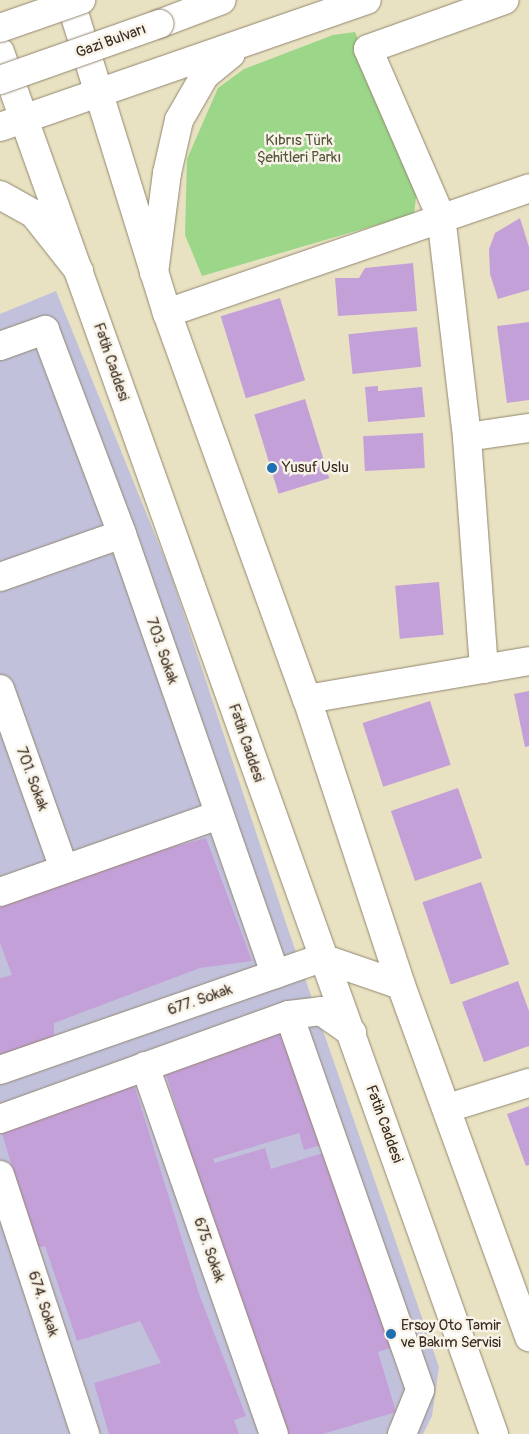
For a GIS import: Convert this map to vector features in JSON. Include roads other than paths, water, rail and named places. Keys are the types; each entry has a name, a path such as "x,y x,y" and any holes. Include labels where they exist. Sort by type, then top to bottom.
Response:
{"main road":[{"path":"70,0 167,313 307,700 401,985 448,1108 529,1337"},
{"path":"0,28 81,0"},
{"name":"Gazi Bulvarı","path":"0,80 222,0"},
{"path":"11,123 100,94 367,0"},
{"path":"484,669 467,437 442,216 368,50 505,0"},
{"path":"154,273 167,173 179,120 205,75 244,44"},
{"name":"Fatih Caddesi","path":"0,52 11,123 79,271 322,958 352,1033 494,1434"},
{"path":"167,313 442,216 529,188"},
{"path":"0,195 34,214 79,271"},
{"name":"703. Sokak","path":"0,346 45,330 122,534 275,974"},
{"path":"467,437 529,428"},
{"path":"0,577 122,534"},
{"path":"307,700 529,661"},
{"name":"701. Sokak","path":"0,689 64,869"},
{"path":"0,892 219,815"},
{"path":"322,958 401,985"},
{"name":"677. Sokak","path":"0,1070 322,958"},
{"path":"0,1119 289,1015 321,1011 352,1033"},
{"path":"289,1015 420,1390 402,1434"},
{"name":"675. Sokak","path":"145,1066 274,1434"},
{"path":"448,1108 529,1083"},
{"name":"674. Sokak","path":"0,1175 85,1434"}],"place":[{"name":"Yusuf Uslu","path":"272,468"},
{"name":"Ersoy Oto Tamir ve Bakım Servisi","path":"391,1334"}],"park label":[{"name":"Kıbrıs Türk Şehitleri Parkı","path":"299,148"}]}
